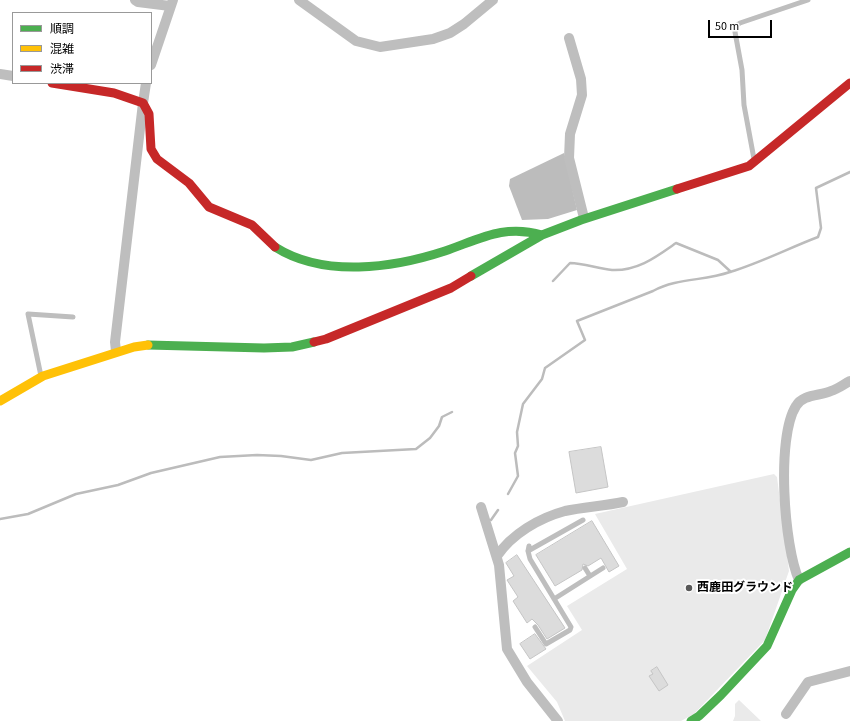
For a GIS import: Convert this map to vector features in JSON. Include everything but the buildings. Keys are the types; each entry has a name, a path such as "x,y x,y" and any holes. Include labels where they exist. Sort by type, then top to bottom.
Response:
{"street":[{"path":"135,0 138,2 172,3 152,62"},
{"path":"299,0 356,41 380,47 433,39 450,33 464,24 493,0"},
{"path":"569,38 581,79 582,95 570,134 569,158 584,218"},
{"path":"0,74 12,76"},
{"path":"0,401 41,376 116,351 156,344 264,348 292,347 326,339 451,288 542,235 584,218 737,170 756,161 850,83"},
{"path":"58,84 125,96 142,103 148,112 151,146 159,161 190,184 201,200 211,210 248,223 261,232 270,242 298,258 316,263 339,266 379,264 442,252 486,235 508,230 521,229 542,235"},
{"path":"116,351 115,342 142,103 146,84"},
{"path":"799,580 791,554 783,482 787,429 796,406 800,401 805,398 832,391 850,381"},
{"path":"497,556 506,543 531,526 550,516 567,511 601,507 623,502"},
{"path":"481,508 497,556 501,576 505,641 507,649 526,682 558,721"},
{"path":"691,721 699,716 721,695 767,646 792,590 799,580 850,552"},
{"path":"786,714 808,682 850,671"}],"lane":[{"path":"756,161 753,156 744,105 743,79 735,32 736,28 740,23 808,0"},
{"path":"41,376 28,314 72,317"},
{"path":"535,627 546,644 570,630 571,627 530,559 528,548 583,520"},
{"path":"585,568 590,576"},
{"path":"554,599 603,568"}],"shaded area":[{"path":"564,153 577,210 548,219 522,220 509,186 510,179"},
{"name":"西鹿田グラウンド","path":"774,474 777,477 789,571 765,640 694,714 681,721 565,721 557,702 527,666 582,630 567,606 627,569 595,514"},
{"path":"739,700 761,721 733,721 735,716 735,704"}],"waterway":[{"path":"508,494 518,476 515,453 518,446 517,432 523,404 542,379 545,368 585,340 577,321 662,287 720,275 763,260 818,237 821,228 816,188 850,172"},
{"path":"553,281 570,263 612,270 621,270 638,266 676,243 718,260 731,272"},
{"path":"0,519 28,514 76,494 118,485 151,473 220,457 257,455 281,456 311,460 342,453 416,449 430,438 439,426 442,417 452,412"},
{"path":"491,520 498,510"}],"traffic: fast":[{"path":"471,276 542,235 581,220 677,189"},
{"path":"275,247 294,257 315,263 359,267 403,262 425,257 492,234 516,231 542,235"},
{"path":"148,345 264,348 292,347 314,342"},
{"path":"691,721 699,716 721,695 767,646 792,590 799,580 850,552"}],"traffic: slow":[{"path":"0,401 43,376 134,347 148,345"}],"traffic: jam":[{"path":"677,189 749,166 850,83"},
{"path":"58,84 114,93 143,103 149,114 151,149 157,159 189,183 209,207 252,225 275,247"},
{"path":"314,342 326,339 451,288 471,276"}],"place":[{"name":"西鹿田グラウンド","path":"689,588"}]}
